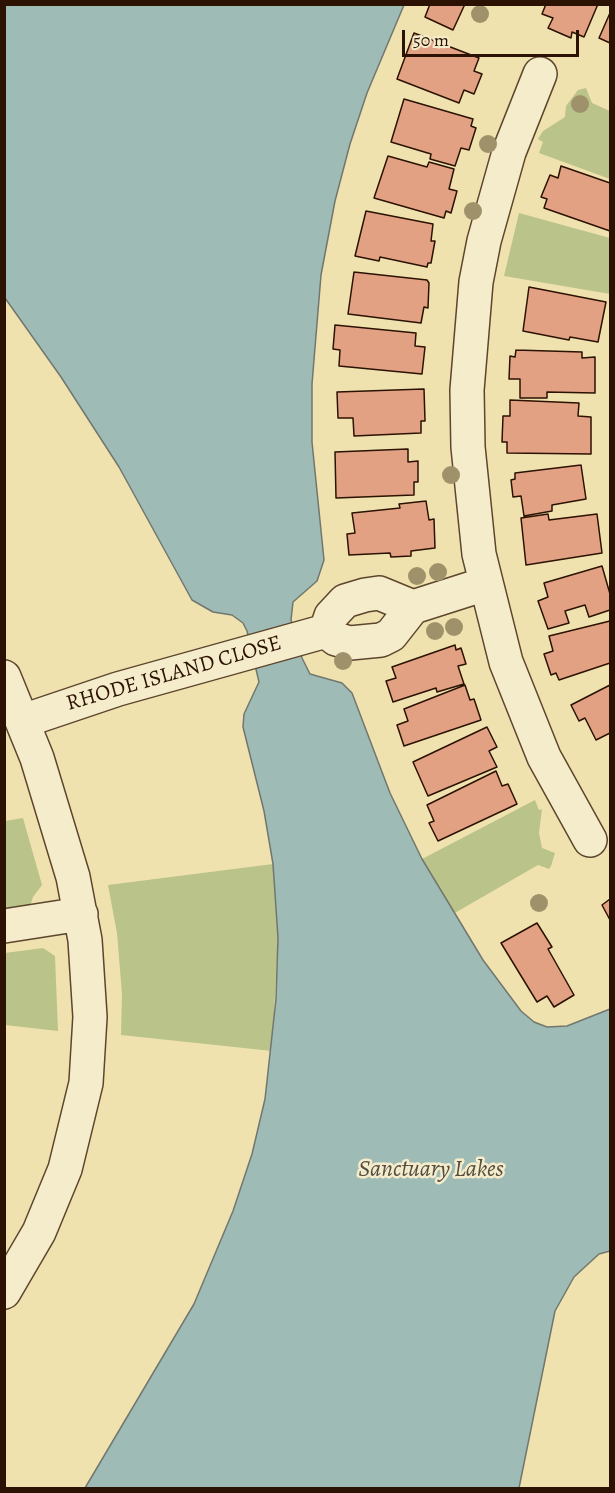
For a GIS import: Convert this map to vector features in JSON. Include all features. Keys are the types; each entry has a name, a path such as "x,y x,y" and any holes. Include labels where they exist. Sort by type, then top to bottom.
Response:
{"street":[{"path":"540,74 519,123 493,209 476,282 467,390 468,447 473,518 485,584 506,662 538,742 590,840"},
{"path":"312,635 350,643 381,640 391,635 413,607 485,584"},
{"path":"312,635 345,601 365,595 379,592 413,607"},
{"name":"RHODE ISLAND CLOSE","path":"23,721 118,688 312,635"},
{"path":"4,676 23,721 63,839 81,914 90,1017 86,1083 65,1169 39,1232 4,1292"},
{"path":"4,926 81,914"}],"green space":[{"path":"586,88 592,103 610,111 610,179 539,153 543,142 538,139 543,131 565,117 566,106 578,90"},
{"path":"519,213 610,238 610,294 504,276"},
{"path":"535,800 539,810 542,809 539,833 542,848 555,853 549,869 538,865 453,914 422,859"},
{"path":"23,818 42,885 33,897 29,909 5,913 5,821"},
{"path":"273,864 278,938 272,1051 121,1035 122,994 117,933 108,885"},
{"path":"43,948 55,956 58,1031 5,1025 5,953"}],"water":[{"name":"Sanctuary Lakes","path":"5,5 404,5 367,93 350,144 335,201 321,275 312,384 312,442 324,560 317,581 293,602 291,620 302,658 310,674 342,683 352,693 390,793 422,859 483,960 521,1011 534,1022 547,1027 567,1026 610,1009 610,1251 599,1254 574,1277 555,1311 519,1488 85,1488 194,1304 233,1211 252,1154 265,1099 276,999 278,938 273,864 264,811 243,727 244,714 259,682 247,631 243,623 232,615 213,612 192,600 119,467 61,377 5,298"}],"building":[{"path":"430,4 465,4 453,30 425,17"},
{"path":"546,4 598,4 584,37 572,32 571,38 548,28 553,18 542,14"},
{"path":"610,13 610,43 599,38"},
{"path":"414,33 479,58 474,71 482,74 474,94 464,90 459,103 397,79"},
{"path":"404,99 473,119 471,126 476,128 469,150 461,148 455,166 430,159 431,154 391,142"},
{"path":"388,156 427,167 429,162 454,169 449,189 457,191 451,213 446,211 444,218 374,198"},
{"path":"561,166 610,183 610,231 544,208 547,199 541,197 550,175 558,178"},
{"path":"366,211 433,224 431,241 435,241 431,263 428,263 427,267 380,257 379,261 355,256"},
{"path":"354,272 427,280 429,283 428,308 424,307 421,323 348,314"},
{"path":"529,287 606,302 598,342 570,337 569,340 523,331"},
{"path":"335,325 416,333 415,346 425,347 422,374 339,366 340,350 333,349"},
{"path":"516,350 582,352 582,358 595,357 595,393 547,392 547,398 520,398 520,379 509,379 510,356 515,357"},
{"path":"424,389 425,421 421,421 421,433 354,436 353,418 338,418 337,392"},
{"path":"510,400 579,403 578,416 591,417 591,454 507,453 507,442 502,442 503,416 510,416"},
{"path":"408,449 408,462 418,461 418,482 414,482 414,495 336,498 335,452"},
{"path":"581,465 586,499 552,505 552,511 524,516 521,496 513,497 511,480 515,479 515,473"},
{"path":"426,501 429,520 434,519 435,548 411,551 411,556 391,557 390,553 349,555 347,534 355,533 352,513 400,508 399,504"},
{"path":"548,514 549,520 597,514 602,553 526,565 521,518"},
{"path":"602,566 610,594 610,610 589,617 585,605 565,611 569,623 548,629 538,601 548,597 544,583"},
{"path":"610,621 610,663 559,680 556,673 551,675 544,654 553,651 549,636"},
{"path":"455,645 456,650 461,648 466,664 458,666 464,684 437,692 436,688 393,702 386,681 396,678 392,667"},
{"path":"465,685 470,700 474,699 481,720 404,746 397,725 408,721 404,709"},
{"path":"610,685 610,733 596,740 585,718 579,721 571,705"},
{"path":"487,727 497,747 489,751 497,767 428,796 413,762"},
{"path":"496,771 502,786 508,784 517,804 438,841 429,823 434,821 427,805"},
{"path":"610,899 610,920 602,905"},
{"path":"537,923 552,947 548,949 574,995 554,1007 547,996 537,1002 501,943"}]}
